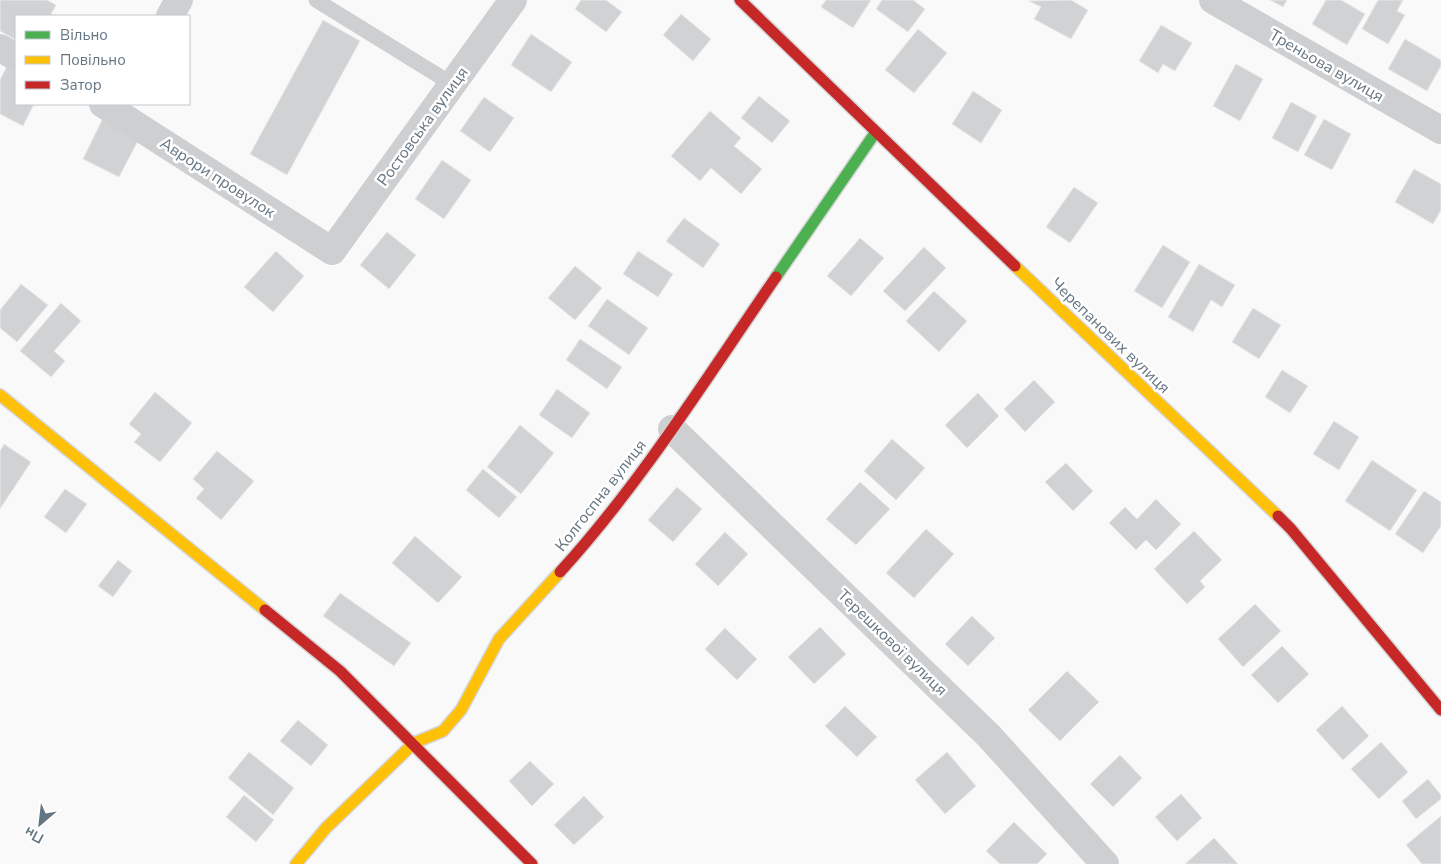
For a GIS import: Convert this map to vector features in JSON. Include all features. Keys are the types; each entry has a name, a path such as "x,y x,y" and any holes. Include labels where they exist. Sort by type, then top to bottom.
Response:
{"street":[{"path":"171,15 179,0"},
{"name":"Ростовська вулиця","path":"332,251 513,0"},
{"name":"Черепанових вулиця","path":"740,0 875,133 1291,529 1441,710"},
{"name":"Треньова вулиця","path":"1213,0 1441,130"},
{"path":"0,48 15,56"},
{"name":"Аврори провулок","path":"114,106 332,251"},
{"name":"Колгоспна вулиця","path":"296,864 326,828 414,743 442,731 461,710 498,639 593,536 672,429 875,133"},
{"path":"0,395 340,671 414,743 532,864"},
{"name":"Терешкової вулиця","path":"672,429 989,736 1105,864"}],"lane":[{"path":"316,0 452,84"}],"building":[{"path":"0,0 47,0 56,5 51,15 15,15 15,39 0,31"},
{"path":"581,0 606,0 622,12 606,32 575,9"},
{"path":"826,0 871,0 853,28 821,7"},
{"path":"882,0 913,0 925,9 908,32 876,9"},
{"path":"1071,0 1088,10 1071,39 1034,19 1041,7 1029,1"},
{"path":"1270,0 1287,0 1283,7"},
{"path":"1326,0 1341,0 1365,14 1347,45 1312,24"},
{"path":"1378,0 1403,0 1397,11 1405,15 1388,44 1362,29"},
{"path":"681,14 711,39 693,61 663,35"},
{"path":"323,20 360,41 287,175 250,154"},
{"path":"1161,25 1192,43 1175,71 1163,64 1158,73 1139,61"},
{"path":"918,29 947,53 914,93 885,70"},
{"path":"531,34 572,62 551,92 511,65"},
{"path":"1405,39 1441,60 1441,66 1427,91 1388,69"},
{"path":"1236,64 1263,79 1240,121 1213,106"},
{"path":"7,66 15,70 15,105 34,105 23,126 0,114 0,80"},
{"path":"973,91 1002,110 981,143 952,124"},
{"path":"759,96 790,121 772,143 741,118"},
{"path":"484,97 514,118 490,152 460,131"},
{"path":"1291,102 1317,116 1298,152 1272,138"},
{"path":"710,111 741,138 734,146 762,169 741,194 711,168 700,181 671,156"},
{"path":"103,118 140,137 119,177 83,159"},
{"path":"1324,119 1351,134 1332,170 1304,155"},
{"path":"442,160 471,180 444,219 415,199"},
{"path":"1414,169 1441,184 1441,210 1433,224 1395,202"},
{"path":"1074,187 1098,203 1070,243 1046,227"},
{"path":"684,218 720,244 703,268 666,241"},
{"path":"387,232 416,255 389,289 360,265"},
{"path":"860,238 884,258 851,296 827,276"},
{"path":"1163,245 1190,262 1162,308 1134,291"},
{"path":"924,247 946,268 905,311 883,291"},
{"path":"276,251 304,276 273,312 244,287"},
{"path":"638,251 673,274 658,297 623,274"},
{"path":"1199,264 1235,285 1222,307 1211,300 1193,332 1168,317"},
{"path":"575,266 602,288 575,320 548,298"},
{"path":"21,284 48,305 17,342 0,328 0,310"},
{"path":"934,291 967,321 939,352 906,321"},
{"path":"607,299 648,328 629,355 588,326"},
{"path":"61,303 81,321 54,351 65,361 51,377 20,351"},
{"path":"1253,308 1281,325 1259,359 1232,342"},
{"path":"580,339 622,367 607,389 566,360"},
{"path":"1282,370 1308,386 1290,413 1265,397"},
{"path":"1034,380 1055,402 1025,432 1004,409"},
{"path":"557,389 590,413 572,438 539,415"},
{"path":"155,392 192,423 160,462 134,442 141,434 129,424"},
{"path":"978,393 999,416 967,448 945,425"},
{"path":"1334,421 1359,437 1339,470 1313,454"},
{"path":"520,425 554,453 521,494 487,467"},
{"path":"892,439 925,468 896,500 864,471"},
{"path":"4,444 31,462 0,509 0,451"},
{"path":"217,451 254,481 221,520 196,498 204,489 193,479"},
{"path":"1372,460 1417,490 1390,531 1345,501"},
{"path":"1066,463 1093,491 1073,511 1045,482"},
{"path":"483,469 517,497 499,518 466,490"},
{"path":"860,482 890,509 856,545 826,519"},
{"path":"677,487 702,509 673,542 648,520"},
{"path":"65,489 87,504 66,533 44,517"},
{"path":"1424,491 1441,502 1441,526 1423,553 1395,534"},
{"path":"1156,499 1181,524 1156,550 1146,540 1136,550 1109,523 1125,507 1137,519"},
{"path":"926,529 954,554 914,598 886,573"},
{"path":"1194,531 1222,560 1200,581 1205,587 1187,604 1154,569"},
{"path":"725,532 748,554 718,586 695,564"},
{"path":"415,536 462,577 438,603 392,563"},
{"path":"118,560 132,571 113,597 98,586"},
{"path":"340,593 411,643 394,666 323,616"},
{"path":"1255,604 1281,631 1243,667 1218,639"},
{"path":"972,616 995,638 968,666 945,644"},
{"path":"820,627 846,654 814,684 788,657"},
{"path":"725,628 757,659 737,680 705,649"},
{"path":"1282,646 1309,674 1278,703 1251,675"},
{"path":"1067,671 1099,702 1060,741 1028,710"},
{"path":"845,706 877,737 857,757 825,726"},
{"path":"1342,706 1369,736 1343,760 1316,730"},
{"path":"298,720 328,745 311,766 280,741"},
{"path":"1381,742 1408,772 1379,799 1351,769"},
{"path":"249,752 294,788 273,815 228,778"},
{"path":"947,752 976,786 945,814 915,780"},
{"path":"1120,755 1142,778 1113,807 1090,784"},
{"path":"530,761 554,784 532,806 509,781"},
{"path":"1428,779 1441,795 1441,799 1416,819 1402,801"},
{"path":"1181,794 1202,818 1177,841 1155,817"},
{"path":"244,795 274,820 256,842 226,817"},
{"path":"584,796 604,817 574,845 554,825"},
{"path":"1441,816 1441,864 1422,864 1406,845"},
{"path":"1014,822 1047,854 1037,864 1000,864 986,851"},
{"path":"1214,838 1238,864 1185,864"}],"traffic: fast":[{"path":"776,277 875,133"}],"traffic: slow":[{"path":"1015,266 1278,516"},
{"path":"0,395 265,610"},
{"path":"296,864 326,828 414,743 443,731 461,710 499,639 560,572"}],"traffic: jam":[{"path":"740,0 1015,266"},
{"path":"560,572 619,502 699,391 776,277"},
{"path":"1278,516 1291,529 1441,710"},
{"path":"265,610 340,671 532,864"}]}
